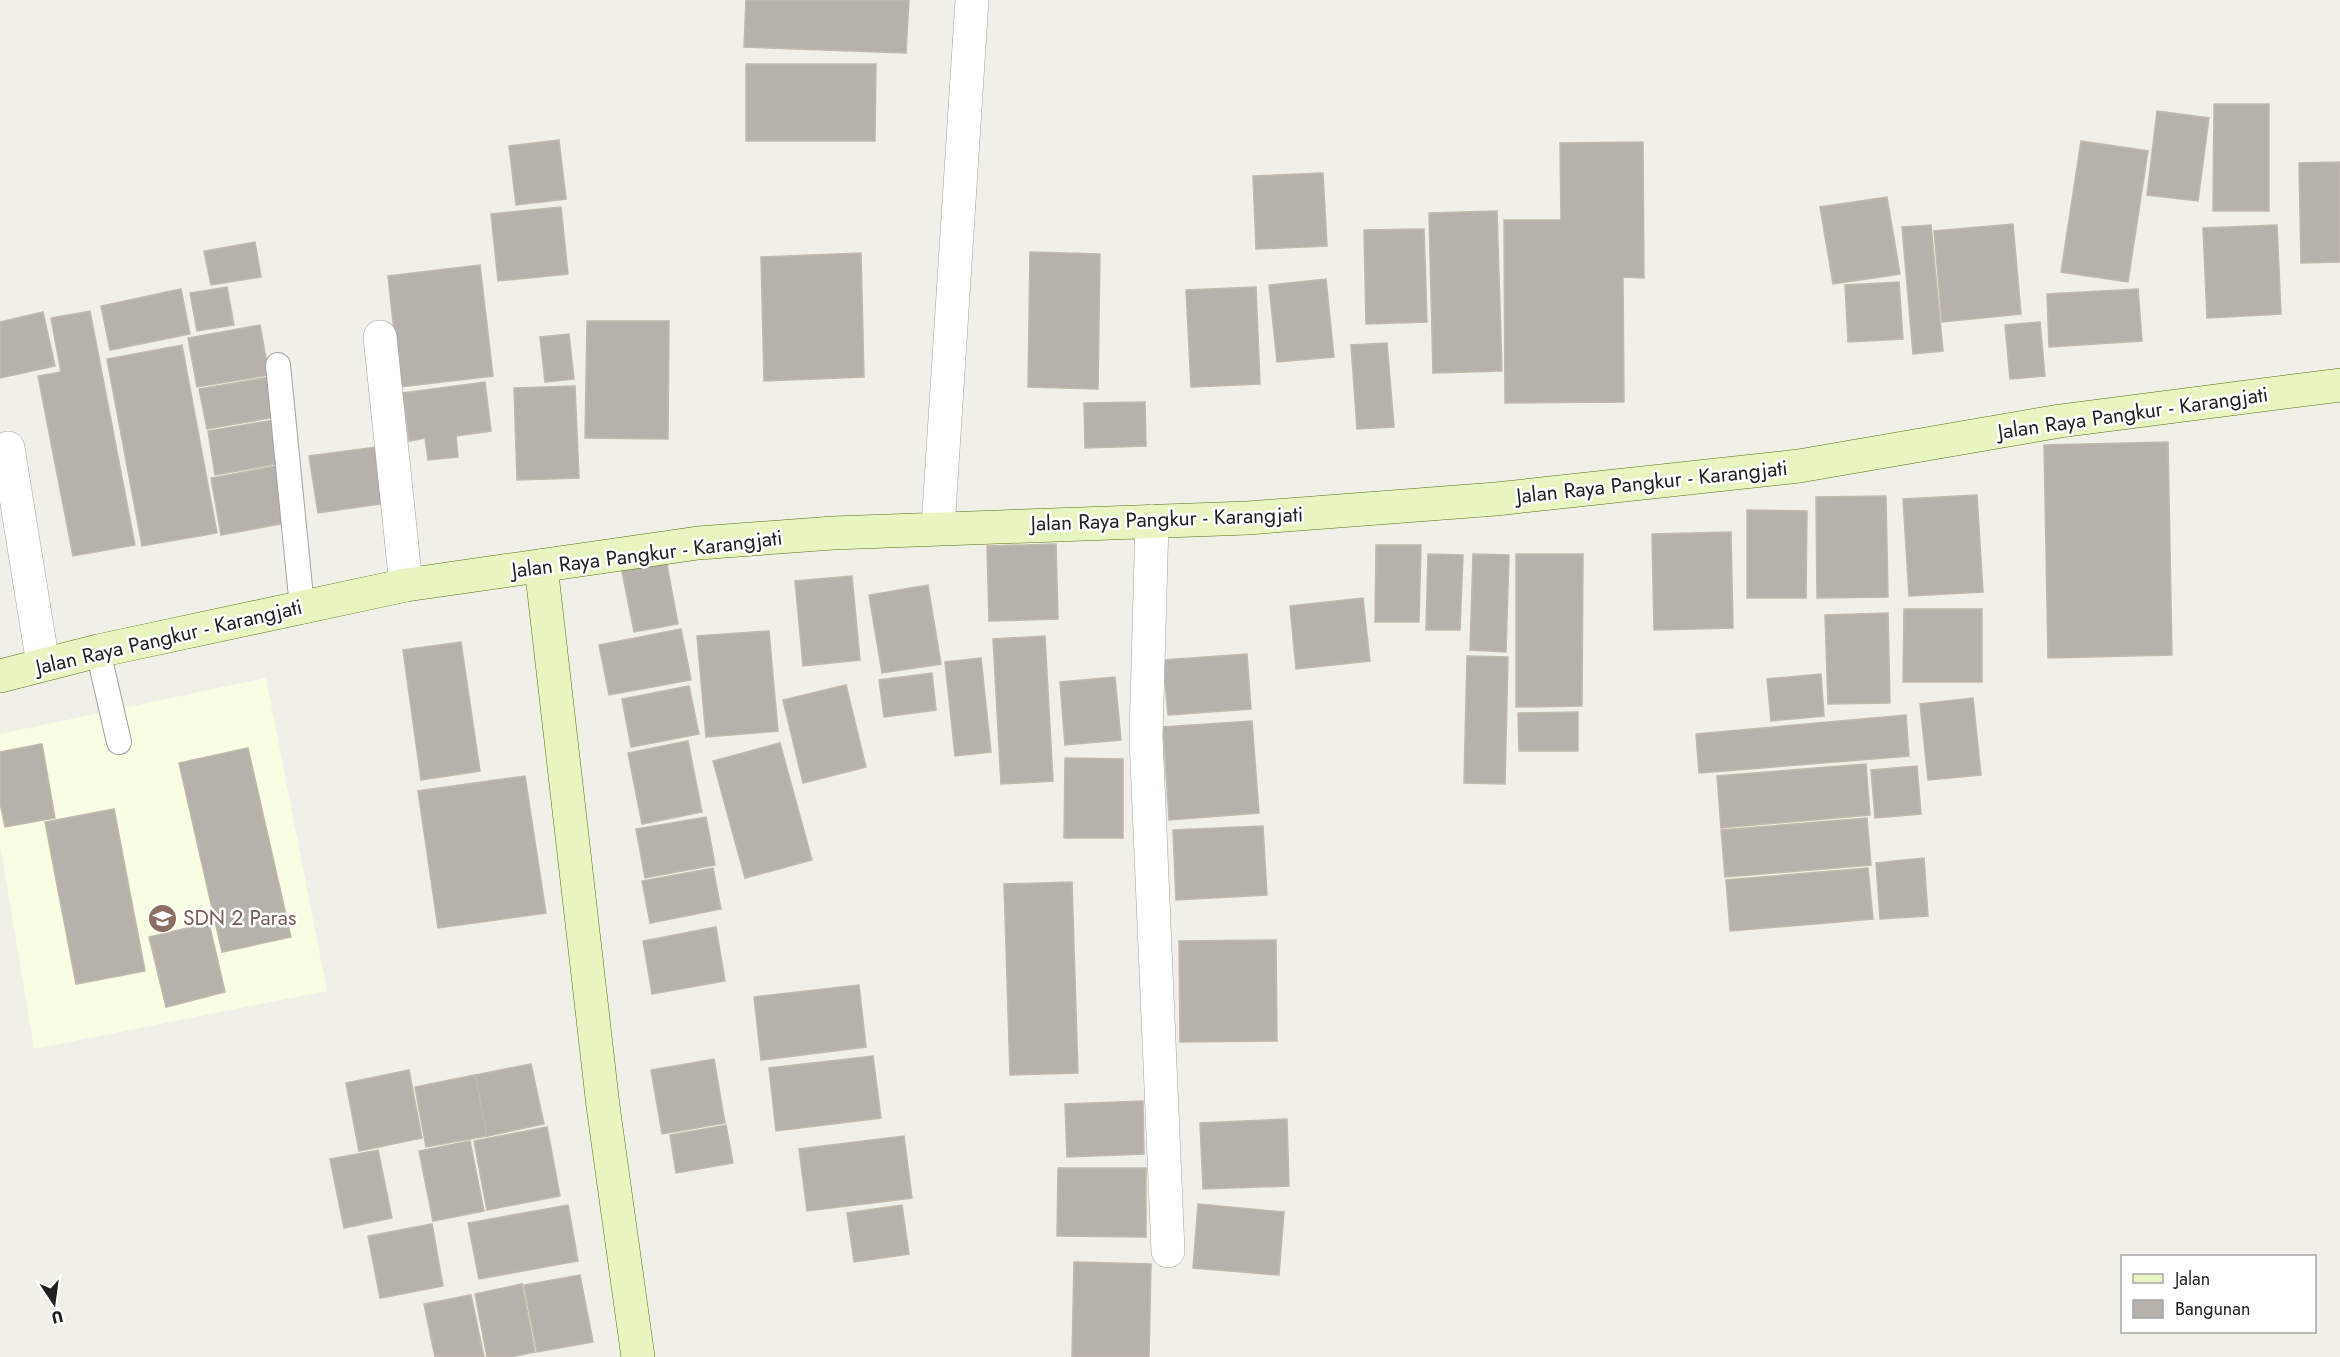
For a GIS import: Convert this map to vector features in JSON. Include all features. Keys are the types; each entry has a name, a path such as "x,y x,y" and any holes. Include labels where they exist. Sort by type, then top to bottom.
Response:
{"main road":[{"name":"Jalan Raya Pangkur - Karangjati","path":"0,676 98,651 406,585 698,543 938,528 1248,518 1496,499 1799,466 2060,421 2340,385"},
{"path":"541,566 603,1106 638,1357"}],"street":[{"path":"938,528 972,0"},
{"path":"380,337 406,585"},
{"path":"8,448 43,664"},
{"path":"1152,521 1146,737 1168,1251"}],"lane":[{"path":"278,365 302,607"},
{"path":"98,651 119,742"}],"shaded area":[{"name":"SDN 2 Paras","path":"266,678 327,991 34,1049 0,845 0,734"}],"building":[{"path":"746,0 909,0 906,53 744,47"},
{"path":"746,64 876,64 875,141 746,141"},
{"path":"2214,104 2269,104 2269,211 2213,211"},
{"path":"2157,111 2209,118 2198,201 2147,195"},
{"path":"559,140 566,199 516,205 509,146"},
{"path":"2081,141 2148,151 2128,282 2061,272"},
{"path":"1643,142 1644,278 1623,277 1624,402 1505,403 1504,220 1561,220 1560,143"},
{"path":"2340,162 2340,262 2301,263 2299,163"},
{"path":"1323,173 1327,246 1256,249 1253,176"},
{"path":"1887,197 1900,274 1833,284 1820,207"},
{"path":"561,207 568,274 498,281 491,214"},
{"path":"1497,211 1502,371 1433,373 1429,213"},
{"path":"2013,224 2021,314 1942,322 1934,231"},
{"path":"1931,225 1943,351 1913,354 1902,227"},
{"path":"2277,225 2281,314 2207,318 2203,228"},
{"path":"1424,229 1427,322 1366,324 1364,230"},
{"path":"255,242 261,277 211,285 204,251"},
{"path":"1030,252 1100,254 1098,389 1028,387"},
{"path":"861,253 864,377 764,381 761,257"},
{"path":"480,265 493,376 400,387 388,276"},
{"path":"1326,279 1334,357 1277,362 1269,285"},
{"path":"1899,282 1903,339 1848,342 1845,285"},
{"path":"227,287 234,325 197,331 190,293"},
{"path":"1256,287 1260,384 1191,387 1186,290"},
{"path":"181,289 190,334 110,350 101,306"},
{"path":"2138,289 2142,341 2049,347 2047,294"},
{"path":"90,311 135,545 73,556 38,376 61,372 51,318"},
{"path":"43,312 55,366 0,378 0,322"},
{"path":"587,321 669,321 668,439 585,438"},
{"path":"2040,322 2045,376 2010,379 2005,325"},
{"path":"260,325 269,375 197,387 188,338"},
{"path":"569,334 574,379 545,382 540,337"},
{"path":"1387,343 1394,427 1357,429 1351,345"},
{"path":"182,345 217,533 142,546 107,359"},
{"path":"269,377 276,417 207,429 199,389"},
{"path":"485,382 491,431 456,436 458,457 428,460 425,438 409,441 403,393"},
{"path":"575,386 579,478 517,480 514,388"},
{"path":"1145,402 1146,446 1085,448 1084,403"},
{"path":"274,420 282,463 215,475 208,431"},
{"path":"2168,442 2172,655 2048,658 2044,445"},
{"path":"384,446 393,502 318,513 309,456"},
{"path":"281,465 291,522 221,535 211,478"},
{"path":"1977,495 1983,592 1909,596 1903,499"},
{"path":"1886,496 1888,597 1817,598 1816,497"},
{"path":"1747,510 1807,511 1806,598 1747,598"},
{"path":"1731,532 1733,628 1654,630 1652,534"},
{"path":"1056,544 1058,619 989,621 987,546"},
{"path":"1376,545 1421,545 1419,622 1375,622"},
{"path":"665,554 678,624 634,632 620,562"},
{"path":"1428,554 1463,555 1460,630 1426,630"},
{"path":"1473,554 1509,555 1506,652 1470,650"},
{"path":"1516,554 1583,554 1582,706 1516,707"},
{"path":"852,576 860,660 803,666 795,581"},
{"path":"928,585 941,664 882,673 869,595"},
{"path":"1363,598 1370,661 1296,669 1290,606"},
{"path":"1904,609 1982,609 1982,682 1903,682"},
{"path":"1888,613 1890,703 1828,704 1825,615"},
{"path":"681,629 691,680 609,695 599,645"},
{"path":"769,631 778,731 706,737 697,636"},
{"path":"1045,636 1053,781 1001,784 993,639"},
{"path":"461,642 480,771 421,780 403,650"},
{"path":"1247,654 1251,709 1168,715 1163,660"},
{"path":"1467,656 1508,657 1505,784 1464,783"},
{"path":"981,658 991,752 955,756 945,662"},
{"path":"932,673 936,710 884,717 879,680"},
{"path":"1821,674 1824,716 1771,721 1767,679"},
{"path":"1115,677 1121,740 1065,745 1060,682"},
{"path":"846,685 866,767 803,783 783,700"},
{"path":"689,686 699,734 631,747 622,699"},
{"path":"1973,698 1981,775 1928,780 1920,704"},
{"path":"1578,712 1578,751 1519,751 1518,713"},
{"path":"1906,715 1909,756 1699,773 1696,734"},
{"path":"1252,721 1259,813 1169,820 1163,727"},
{"path":"688,741 702,812 642,824 628,753"},
{"path":"780,743 812,860 745,878 713,761"},
{"path":"42,744 55,818 5,827 0,803 0,752"},
{"path":"248,748 291,937 222,952 179,763"},
{"path":"1065,758 1123,759 1123,838 1064,838"},
{"path":"1866,764 1870,815 1721,828 1717,776"},
{"path":"1917,766 1921,814 1875,818 1871,770"},
{"path":"525,776 546,913 438,928 418,791"},
{"path":"114,809 145,971 76,984 45,822"},
{"path":"706,817 715,865 645,878 636,829"},
{"path":"1867,818 1871,865 1725,877 1721,830"},
{"path":"1263,826 1267,895 1176,900 1173,830"},
{"path":"1924,858 1928,916 1880,919 1876,863"},
{"path":"713,868 721,909 650,923 642,881"},
{"path":"1868,868 1873,919 1730,931 1726,880"},
{"path":"1072,882 1078,1073 1010,1075 1004,884"},
{"path":"209,923 225,992 166,1007 149,937"},
{"path":"716,927 725,981 652,994 643,941"},
{"path":"1276,940 1277,1041 1180,1042 1179,941"},
{"path":"859,985 866,1047 761,1060 754,997"},
{"path":"873,1056 881,1118 776,1131 769,1068"},
{"path":"714,1059 725,1123 662,1134 651,1070"},
{"path":"531,1064 544,1124 487,1136 475,1075"},
{"path":"409,1070 422,1138 359,1151 346,1083"},
{"path":"475,1075 487,1136 426,1147 415,1087"},
{"path":"1143,1101 1144,1154 1067,1157 1065,1104"},
{"path":"1287,1119 1289,1186 1203,1189 1200,1123"},
{"path":"726,1125 733,1163 676,1173 670,1135"},
{"path":"547,1127 560,1196 487,1210 474,1141"},
{"path":"904,1136 912,1198 807,1211 799,1149"},
{"path":"470,1141 484,1211 433,1221 419,1151"},
{"path":"378,1150 392,1218 344,1228 330,1159"},
{"path":"1058,1168 1146,1168 1146,1237 1057,1236"},
{"path":"1198,1204 1284,1212 1279,1275 1193,1268"},
{"path":"568,1205 578,1261 479,1279 468,1223"},
{"path":"902,1205 909,1254 854,1262 847,1213"},
{"path":"432,1224 443,1286 380,1298 368,1236"},
{"path":"1074,1262 1151,1264 1149,1357 1072,1357"},
{"path":"580,1275 593,1342 537,1352 524,1285"},
{"path":"522,1284 535,1352 511,1357 487,1357 475,1294"},
{"path":"471,1295 484,1357 435,1357 424,1304"}],"place":[{"name":"SDN 2 Paras","path":"162,918"}]}
